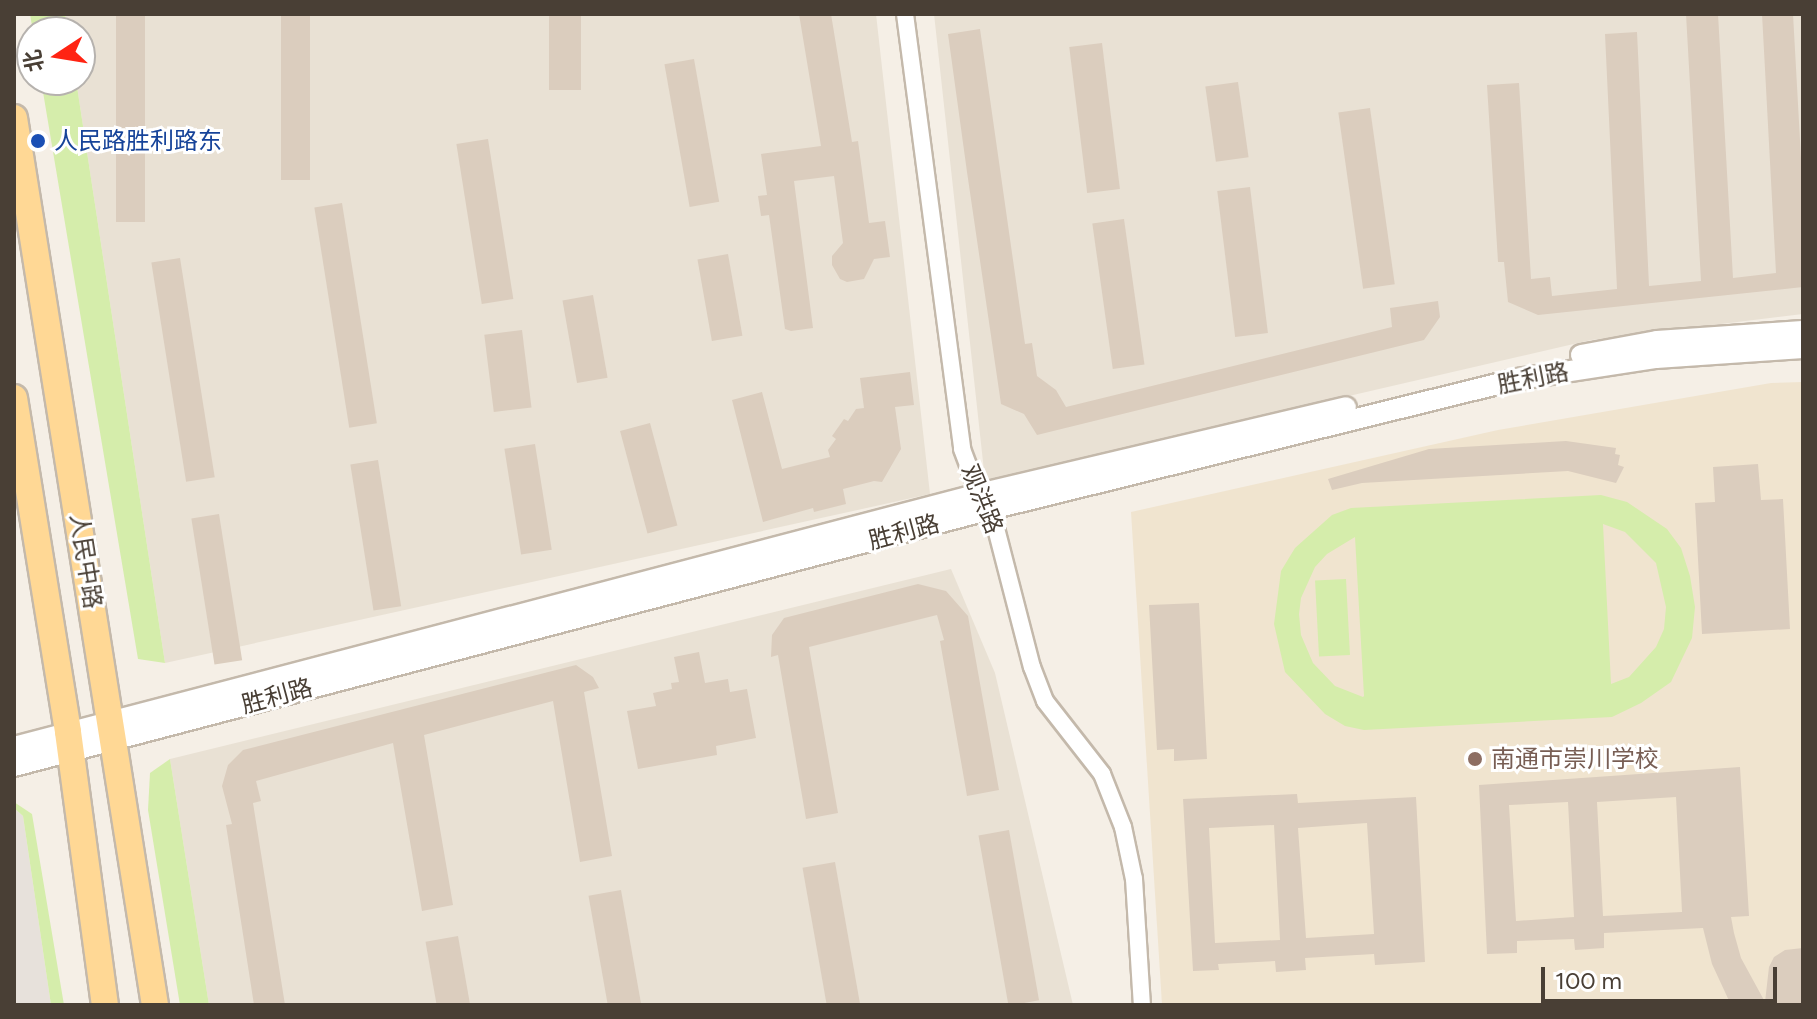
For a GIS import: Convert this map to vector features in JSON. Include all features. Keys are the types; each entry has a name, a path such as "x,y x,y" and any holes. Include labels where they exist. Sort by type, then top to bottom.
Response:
{"main road":[{"name":"人民中路","path":"14,118 155,1005"},
{"name":"人民中路","path":"14,398 69,741 105,1005"}],"street":[{"name":"观洪路","path":"905,14 962,449 985,502 1032,667 1045,701 1102,774 1123,827 1134,879 1142,1005"},
{"name":"胜利路","path":"14,747 69,741 985,502 1547,361 1657,341 1803,331"},
{"name":"胜利路","path":"985,502 1518,379 1656,358 1803,348"},
{"name":"胜利路","path":"14,766 69,741"}],"shaded area":[{"path":"876,14 930,494 165,663 78,96 96,96 96,16 65,16"},
{"path":"934,14 1803,14 1803,314 1591,340 985,480"},
{"name":"南通市崇川学校","path":"1803,382 1803,1005 1162,1005 1131,512 1498,430 1771,383"},
{"path":"951,569 995,673 1073,1005 209,1005 170,759"},
{"path":"14,808 23,816 51,1005 14,1005"}],"green space":[{"path":"30,14 65,16 30,16"},
{"path":"44,96 78,96 165,663 138,659"},
{"path":"1601,495 1627,502 1667,529 1681,548 1695,607 1692,638 1671,682 1641,703 1612,717 1364,730 1345,726 1325,714 1285,672 1274,624 1281,571 1295,548 1332,515 1351,508","holes":["1603,524 1625,532 1656,563 1666,607 1664,629 1656,647 1629,677 1611,684","1355,537 1364,696 1363,697 1335,686 1313,663 1301,635 1299,614 1301,598 1315,567 1327,554"]},
{"path":"1346,579 1350,655 1319,657 1315,581"},
{"path":"170,759 209,1005 180,1005 148,810 150,773"},
{"path":"14,802 32,814 64,1005 51,1005 23,816 14,808"}],"building":[{"path":"116,14 145,14 145,222 116,222"},
{"path":"281,14 310,14 310,180 281,180"},
{"path":"549,14 581,14 581,90 549,90"},
{"path":"799,14 831,14 852,142 858,141 869,223 885,221 890,257 874,259 864,279 847,282 840,279 832,265 832,256 843,243 834,176 794,181 813,328 791,331 785,329 769,215 761,216 758,196 767,195 761,154 821,146"},
{"path":"1686,14 1718,14 1733,278 1776,273 1762,14 1793,14 1803,194 1803,287 1538,315 1508,302 1504,262 1498,262 1487,85 1519,83 1531,279 1550,277 1552,296 1617,289 1605,34 1637,32 1649,286 1701,281"},
{"path":"980,29 1025,344 1032,343 1037,376 1056,390 1066,407 1392,327 1390,308 1438,301 1440,317 1424,340 1037,435 1024,414 1001,404 967,172 948,34"},
{"path":"1102,43 1120,189 1087,193 1069,47"},
{"path":"694,59 719,202 690,207 664,64"},
{"path":"1238,82 1249,157 1216,162 1205,87"},
{"path":"1370,108 1395,284 1363,289 1338,112"},
{"path":"488,139 513,299 482,304 456,144"},
{"path":"1250,187 1268,333 1235,337 1217,191"},
{"path":"342,203 377,423 349,428 314,207"},
{"path":"1124,219 1144,365 1113,369 1092,223"},
{"path":"728,254 742,336 712,341 697,259"},
{"path":"180,258 215,477 186,482 151,263"},
{"path":"593,295 608,378 577,383 562,300"},
{"path":"522,330 532,407 494,412 484,335"},
{"path":"910,372 914,405 895,407 901,449 882,482 843,489 846,504 814,512 813,508 763,522 732,400 762,392 782,469 830,457 828,450 836,439 832,436 844,419 848,421 856,409 864,408 860,378"},
{"path":"650,423 677,525 647,533 620,431"},
{"path":"1566,441 1616,448 1615,454 1620,455 1618,465 1624,467 1616,483 1568,471 1362,483 1332,490 1328,479 1429,449"},
{"path":"535,444 552,550 521,555 504,449"},
{"path":"378,460 401,606 373,611 350,464"},
{"path":"1758,464 1761,500 1783,499 1790,629 1702,634 1695,503 1715,502 1713,467"},
{"path":"219,514 242,660 214,665 191,518"},
{"path":"918,584 946,591 968,616 999,790 967,796 940,641 944,640 937,615 809,647 838,813 806,819 778,655 771,657 772,635 784,618"},
{"path":"1199,603 1207,759 1174,761 1174,749 1157,750 1149,605"},
{"path":"699,652 705,683 728,679 730,692 747,689 756,738 716,746 717,755 638,769 627,711 656,706 653,693 672,689 671,683 679,682 674,657"},
{"path":"576,665 593,677 599,688 584,692 612,856 580,862 553,701 424,735 453,905 422,911 393,743 256,781 261,801 253,803 285,1005 254,1005 226,825 232,824 222,786 228,765 243,750"},
{"path":"1740,767 1749,916 1731,917 1734,933 1741,958 1765,1002 1769,967 1774,957 1785,950 1803,948 1803,1005 1731,1005 1712,964 1703,928 1604,933 1604,948 1575,950 1574,939 1517,941 1517,953 1487,954 1479,785","holes":["1676,797 1682,912 1603,916 1597,802","1568,802 1574,917 1516,921 1509,805"]},
{"path":"1297,794 1298,803 1416,797 1425,962 1375,965 1374,954 1305,958 1306,970 1276,972 1275,961 1218,964 1219,970 1193,971 1183,799","holes":["1367,823 1374,934 1306,938 1298,828","1274,825 1280,940 1215,943 1209,828"]},
{"path":"1009,830 1039,1000 1008,1005 978,835"},
{"path":"835,862 860,1005 827,1005 803,868"},
{"path":"621,890 641,1005 608,1005 589,896"},
{"path":"458,936 470,1005 437,1005 426,942"}],"place":[{"name":"人民路胜利路东","path":"38,141"},
{"name":"南通市崇川学校","path":"1475,759"}]}
